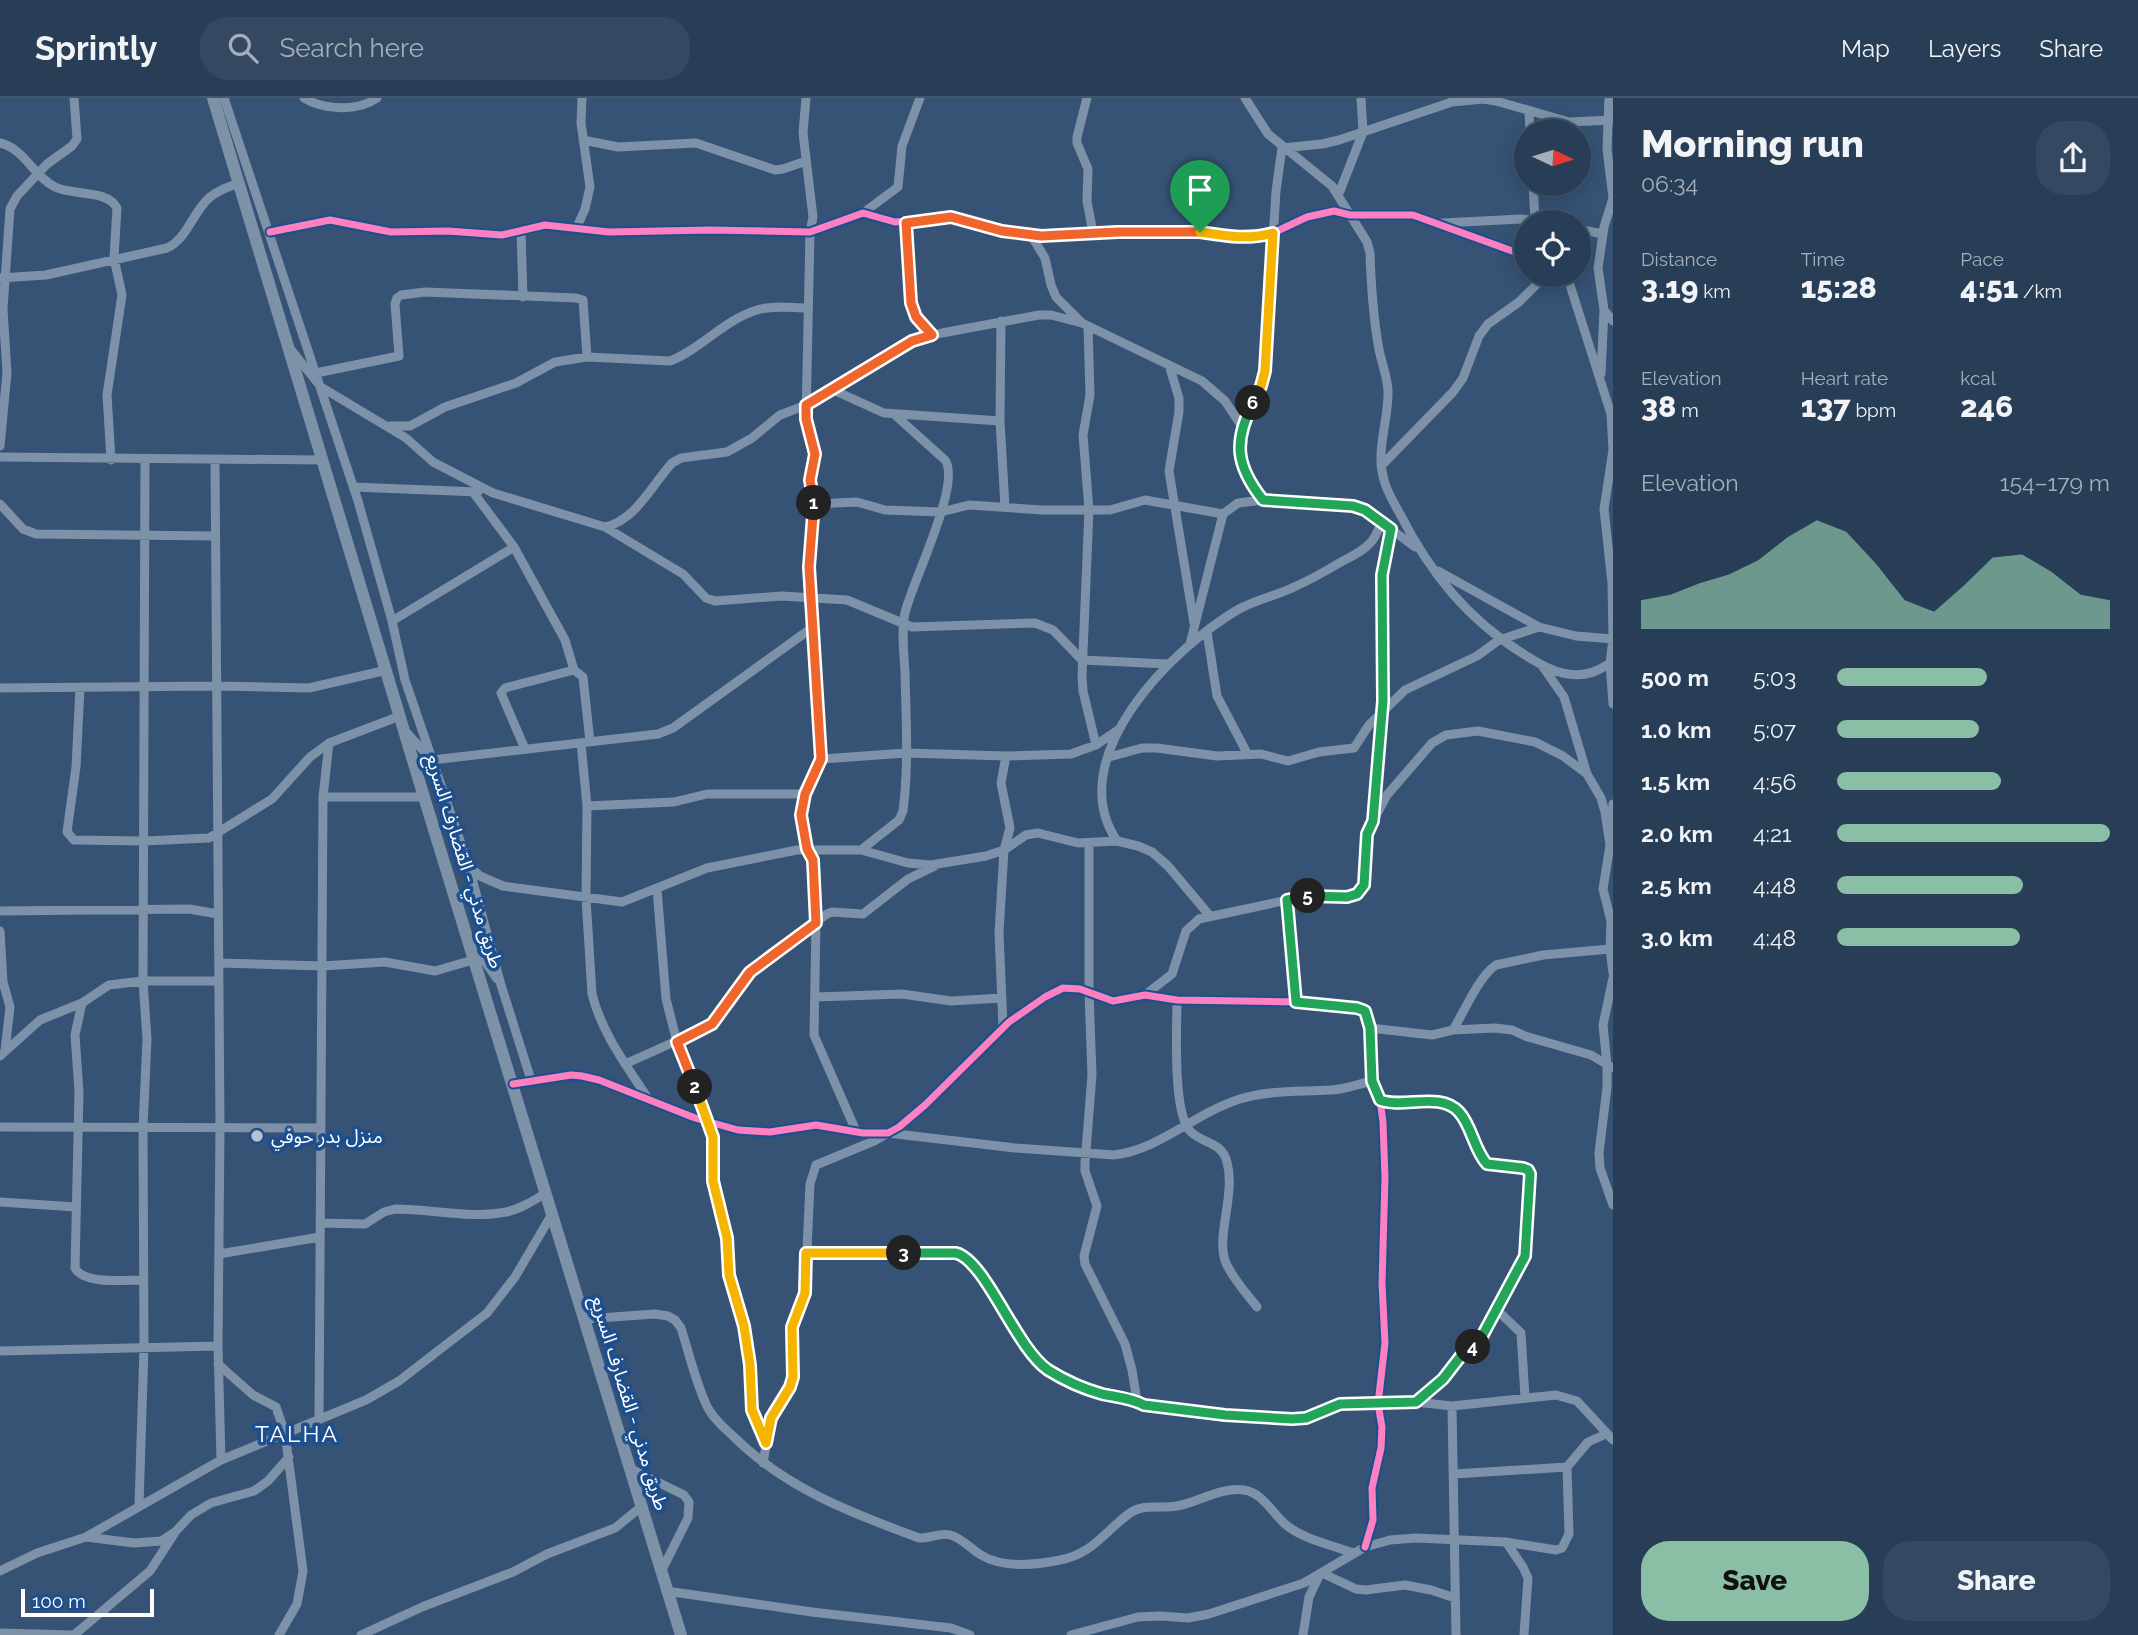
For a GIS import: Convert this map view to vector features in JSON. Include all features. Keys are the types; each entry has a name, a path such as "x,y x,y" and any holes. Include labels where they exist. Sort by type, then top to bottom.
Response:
{"highway":[{"name":"طريق مدني - القضارف السريع","path":"213,98 681,1635"}],"street":[{"path":"224,98 354,486 392,621 405,680 468,864 501,985 531,1080"},
{"path":"304,98 323,107 361,105 377,98"},
{"path":"576,229 585,209 590,187 583,140 582,98"},
{"path":"806,98 803,133 813,217 807,309 806,419 815,454 810,480 814,504 808,555 821,759 805,794 801,815 807,849 813,860 816,1042 832,1072 856,1131"},
{"path":"270,232 330,220 390,232 448,231 502,236 545,225 618,232 810,232 863,213 898,187 902,146 920,98"},
{"path":"1087,98 1077,144 1088,169 1087,201 1093,233"},
{"path":"1245,98 1268,134 1282,148 1321,176 1338,196 1367,242 1378,343 1387,387 1380,449 1381,466 1384,483 1417,548 1462,607 1499,639 1540,664 1565,674 1576,675 1596,672 1612,662"},
{"path":"1338,196 1363,132 1361,98"},
{"path":"1507,104 1515,98"},
{"path":"1601,379 1604,310 1598,268 1603,234 1613,198 1609,98"},
{"path":"1282,148 1322,144 1452,102 1483,99 1569,122 1610,120"},
{"path":"0,446 7,373 3,278 10,209 17,196 38,174 77,139 76,100"},
{"path":"1529,111 1529,119"},
{"path":"583,140 618,147 695,143 775,170 806,161"},
{"path":"0,143 11,146 20,153 38,174 58,189 114,202 117,208 114,258 122,295 107,395 111,460"},
{"path":"1263,500 1249,482 1242,467 1240,437 1241,425 1261,386 1265,371 1273,233 1282,148"},
{"path":"3,278 46,275 114,258 150,253 174,245 210,198 239,183"},
{"path":"863,213 906,223 951,217 1002,231 1031,235 1200,232 1234,238 1255,238 1319,213 1334,211 1350,215 1413,215 1514,252"},
{"path":"1437,223 1514,220"},
{"path":"906,223 911,303 916,317 932,335"},
{"path":"521,232 523,297"},
{"path":"1591,232 1603,234"},
{"path":"1031,235 1045,258 1056,296 1085,324 1090,395 1083,435 1089,510 1082,660 1083,691 1096,744"},
{"path":"1381,466 1453,392 1463,378 1479,336 1488,324 1519,302 1534,287"},
{"path":"1571,287 1611,414 1613,450 1604,509 1611,574 1613,704"},
{"path":"316,373 398,356 400,352 395,304 397,298 425,292 583,300 587,357"},
{"path":"385,425 410,426 445,407 516,383 555,362 587,357 670,361 681,357 710,336 757,310 807,309"},
{"path":"1604,310 1613,321"},
{"path":"604,527 622,522 672,463 681,458 727,452 752,438 780,415 806,405 912,341 1001,321 1051,315 1085,324 1202,381 1215,391 1241,425"},
{"path":"1001,321 1000,421 1005,507"},
{"path":"289,347 321,387 406,438 433,462 493,493 604,527 683,574 706,598 715,601 765,596 811,596 860,604 904,625 920,627 1035,623 1053,630 1082,660 1168,664"},
{"path":"1169,365 1179,398 1180,412 1169,471 1195,628"},
{"path":"831,389 875,410 896,416 1000,421"},
{"path":"861,850 899,820 903,811 906,753 904,625 907,606 941,512 950,473 949,466 896,416"},
{"path":"0,457 323,460"},
{"path":"139,1505 144,1347 143,1128 147,1039 143,981 145,460"},
{"path":"215,461 220,1128 218,1364 221,1460"},
{"path":"354,486 493,493"},
{"path":"472,492 514,547 565,640 574,670 583,677 586,687 586,898 592,994 610,1041 649,1100"},
{"path":"814,504 857,502 885,510 941,512 969,505 1117,509 1145,500 1223,514"},
{"path":"1191,644 1223,514 1238,503 1263,500 1353,506 1365,510 1417,548"},
{"path":"0,504 29,533 215,536"},
{"path":"1117,841 1106,821 1102,803 1102,782 1119,729 1146,689 1168,664 1191,644 1238,610 1294,587 1363,551 1373,541 1382,522"},
{"path":"1373,821 1382,714 1381,587 1391,529"},
{"path":"392,621 514,547"},
{"path":"1433,568 1539,627 1576,636 1613,639"},
{"path":"432,760 648,736 673,728 813,627"},
{"path":"1109,757 1142,748 1217,756 1247,753 1270,755 1288,761 1319,752 1354,748 1369,725 1405,690 1478,656 1499,639 1539,627"},
{"path":"1207,632 1217,696 1247,753"},
{"path":"1540,664 1564,697 1587,774 1601,798 1611,852"},
{"path":"0,688 309,688 387,670"},
{"path":"524,749 501,693 505,688 574,670"},
{"path":"80,688 76,767 66,832 74,840 204,839 272,799 310,757 329,743 400,716"},
{"path":"821,759 906,753 1006,756 1071,754 1096,744 1119,729"},
{"path":"404,730 432,760"},
{"path":"1145,995 1172,974 1186,931 1199,919 1306,896 1347,897 1357,894 1364,885 1367,834 1387,795 1432,743 1446,735 1460,732 1494,733 1546,746 1587,774"},
{"path":"319,1419 323,797 329,743"},
{"path":"1003,1027 999,933 1003,850 1010,828 1001,783 1006,756"},
{"path":"587,806 674,802 707,794 805,794"},
{"path":"323,797 424,797"},
{"path":"1613,804 1611,852 1603,889 1611,920 1613,976 1609,1009 1603,1025 1610,1066 1598,1153 1600,1168 1611,1192 1613,1205"},
{"path":"468,864 480,876 503,886 622,902 707,868 788,851 861,850 908,863 940,863 986,856 1003,850 1026,835 1038,833 1078,844 1117,841 1152,852 1168,866 1210,916"},
{"path":"1089,843 1089,992 1093,1075 1086,1171 1097,1206 1084,1256 1085,1264 1125,1344 1136,1401"},
{"path":"625,1064 712,1024 750,972 832,912 863,914 908,879 940,863"},
{"path":"657,889 663,985 677,1042 715,1147 713,1181 727,1238 729,1275 747,1342 752,1410 766,1443"},
{"path":"1287,900 1296,1002"},
{"path":"0,911 200,910 218,914"},
{"path":"0,931 3,982 10,1007 3,1053"},
{"path":"1453,1030 1484,978 1496,965 1543,955 1610,949"},
{"path":"219,963 321,966 385,962 435,971 475,958 483,960 501,985"},
{"path":"3,1053 40,1020 82,1003 110,985 143,981 219,981"},
{"path":"763,1463 771,1418 793,1377 792,1327 805,1293 810,1184 816,1165 874,1141 899,1127 925,1105 1003,1027 1037,1002 1063,988 1089,992 1113,1001 1145,995 1178,1000 1296,1002 1357,1008 1365,1011 1370,1028 1372,1081 1380,1100 1385,1178 1382,1283 1385,1343 1378,1404 1382,1427 1381,1448 1372,1488 1373,1520 1365,1547"},
{"path":"816,997 902,995 951,1001 1002,998"},
{"path":"1178,1000 1177,1080 1186,1125 1192,1133 1213,1143 1223,1153 1227,1163 1229,1207 1222,1247 1226,1264 1257,1307"},
{"path":"82,1003 75,1035 79,1092 75,1268 77,1273 94,1279 144,1280"},
{"path":"1370,1028 1432,1035 1453,1030 1513,1030 1536,1040 1591,1055 1610,1066"},
{"path":"513,1084 582,1076 708,1122 754,1132 816,1125 1015,1148 1114,1155 1129,1153 1156,1143 1224,1104 1257,1094 1331,1090 1372,1081"},
{"path":"1380,1100 1397,1104 1432,1102 1450,1105 1459,1112 1487,1164 1528,1170 1530,1174 1525,1256 1478,1344 1460,1357 1443,1379 1416,1402"},
{"path":"0,1127 320,1128"},
{"path":"320,1223 365,1224 384,1212 395,1209 476,1214 506,1212 546,1193"},
{"path":"0,1202 76,1207"},
{"path":"0,1570 37,1553 86,1537 221,1460 366,1400 399,1381 487,1313 515,1277 552,1214"},
{"path":"219,1254 320,1237"},
{"path":"806,1253 964,1255 995,1296 1027,1349 1047,1369 1100,1393 1144,1405 1292,1419 1306,1418 1340,1404 1416,1402 1452,1406 1556,1395 1569,1398 1586,1409 1609,1437 1588,1442 1567,1467 1569,1535 1566,1544 1556,1550 1506,1542 1403,1539 1365,1547 1304,1583 1199,1616 1188,1619 1138,1617 1071,1635"},
{"path":"1497,1310 1521,1333 1525,1397"},
{"path":"585,1320 655,1314 675,1320 681,1328 712,1414 752,1455 796,1485 864,1519 919,1538 950,1535 984,1557 1001,1563 1039,1564 1063,1560 1096,1545 1138,1509 1175,1507 1234,1490 1245,1490 1262,1499 1286,1525 1297,1532 1353,1553"},
{"path":"0,1351 218,1346"},
{"path":"218,1364 254,1395 276,1407 285,1433 303,1571 297,1604 279,1635"},
{"path":"1452,1406 1455,1635"},
{"path":"0,1633 73,1635 150,1571 175,1532 191,1515 211,1503 254,1491 268,1481 289,1457"},
{"path":"1454,1475 1567,1467"},
{"path":"629,1468 684,1495 689,1502 688,1518 661,1572"},
{"path":"361,1635 422,1607 615,1528 641,1507"},
{"path":"86,1537 134,1543 161,1541 175,1532"},
{"path":"1506,1542 1528,1578 1524,1635"},
{"path":"1321,1575 1356,1589 1405,1585 1455,1598"},
{"path":"1303,1635 1309,1597 1321,1575"},
{"path":"667,1591 951,1628 970,1635"},
{"path":"673,1613 688,1635"}],"cycle path":[{"path":"270,232 330,220 391,232 448,231 502,235 545,225 609,232 810,232 863,213 895,222 951,217 1002,231 1041,236 1186,232 1255,238 1273,233 1307,217 1334,211 1350,215 1413,215 1514,252"},
{"path":"513,1084 571,1075 582,1076 599,1080 695,1118 738,1130 770,1132 816,1125 863,1133 888,1133 925,1105 1009,1022 1063,988 1080,989 1113,1001 1145,995 1177,1000 1296,1002 1365,1011 1370,1028 1372,1081 1380,1100 1383,1122 1385,1178 1382,1283 1385,1343 1378,1404 1382,1427 1381,1448 1372,1488 1373,1520 1365,1547"}],"place":[{"name":"منزل بدر حوفي","path":"257,1136"}],"district":[{"name":"TALHA","path":"297,1434"}],"route":[{"path":"951,217 1002,231 1041,236 1200,232 1234,238 1255,238 1273,233 1265,371 1261,386 1241,425 1240,453 1242,467 1249,482 1263,500 1353,506 1365,510 1391,529 1382,575 1383,701 1373,821 1367,834 1365,850 1364,885 1357,894 1347,897 1306,896 1287,900 1296,1002 1365,1011 1370,1028 1372,1081 1380,1100 1397,1104 1444,1102 1459,1112 1487,1164 1528,1170 1530,1174 1525,1256 1478,1344 1460,1357 1450,1372 1416,1402 1340,1404 1318,1415 1292,1419 1225,1415 1144,1405 1071,1382 1047,1369 1027,1349 995,1296 964,1255 806,1253 805,1293 792,1327 793,1377 771,1418 766,1443 752,1410 750,1365 744,1326 729,1275 727,1238 713,1181 713,1137 677,1042 712,1024 750,972 816,923 813,860 807,849 801,815 805,794 821,759 808,555 814,504 810,480 815,454 806,419 806,405 897,349 932,335 916,317 911,303 906,223 951,217"}]}
